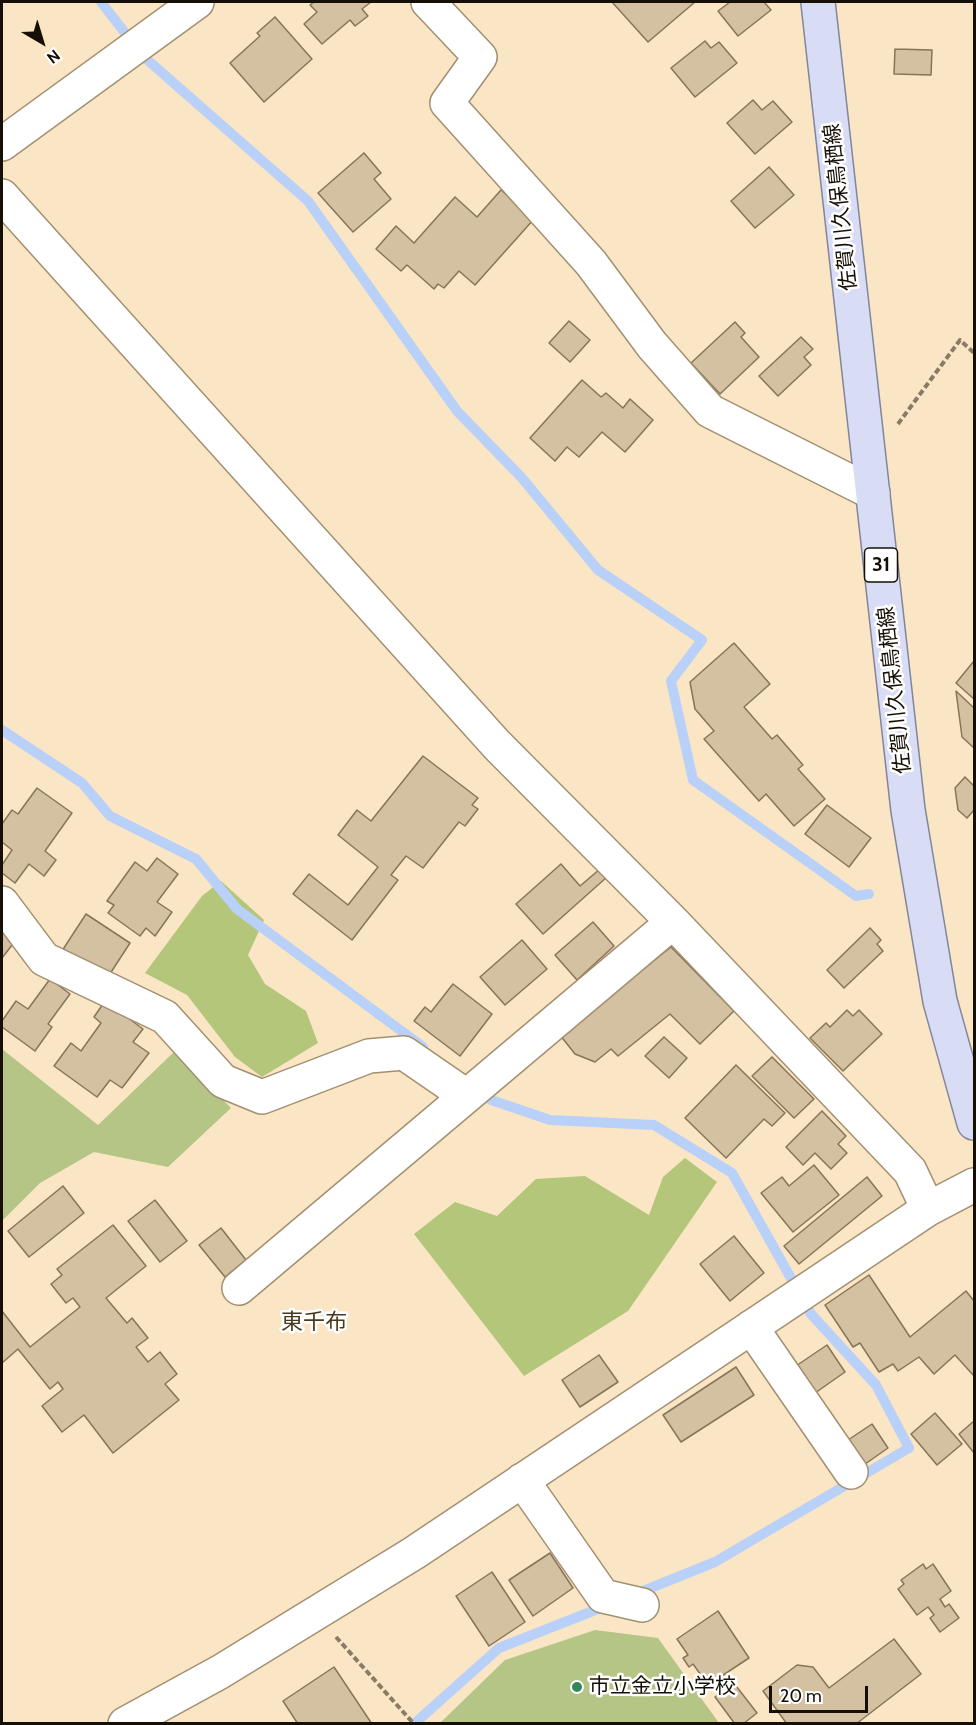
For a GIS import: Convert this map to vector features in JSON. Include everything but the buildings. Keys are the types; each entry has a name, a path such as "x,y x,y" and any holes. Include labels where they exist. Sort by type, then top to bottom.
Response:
{"main road":[{"name":"佐賀川久保鳥栖線","path":"818,2 912,832 940,1001 975,1123"}],"street":[{"path":"2,144 197,2"},
{"path":"428,2 480,57 447,103 591,263 652,345 710,411 873,493"},
{"path":"2,196 497,745 673,922 910,1171 928,1209"},
{"path":"2,903 44,958 165,1017 224,1081 262,1097 369,1056 404,1053 476,1087"},
{"path":"239,1288 673,922"},
{"path":"125,1724 220,1672 315,1614 522,1480 928,1209 975,1185"},
{"path":"751,1327 851,1472"},
{"path":"522,1480 603,1596 642,1605"}],"path":[{"path":"866,428 897,426 960,340 975,353"},
{"path":"315,1614 414,1724"}],"green space":[{"path":"221,881 264,920 248,955 265,984 306,1011 318,1043 262,1077 235,1057 187,995 145,973 202,896"},
{"path":"2,1049 98,1125 175,1051 231,1108 168,1167 94,1152 40,1183 2,1221"},
{"path":"685,1158 717,1182 628,1311 524,1376 414,1234 455,1202 497,1216 536,1179 585,1176 649,1215 663,1177"},
{"name":"市立金立小学校","path":"595,1630 658,1638 719,1723 440,1723 505,1660"}],"waterway":[{"path":"101,2 143,56 308,201 457,411 522,478 598,570 702,640 671,681 693,780 856,896 869,894"},
{"path":"2,730 82,783 110,816 196,859 237,909 423,1047"},
{"path":"477,1090 491,1100 550,1120 654,1125 732,1173 811,1314 876,1385 909,1448 715,1562 633,1595"},
{"path":"414,1724 499,1648 608,1605"}],"place":[{"name":"市立金立小学校","path":"577,1687"}],"district":[{"name":"東千布","path":"314,1323"}]}
